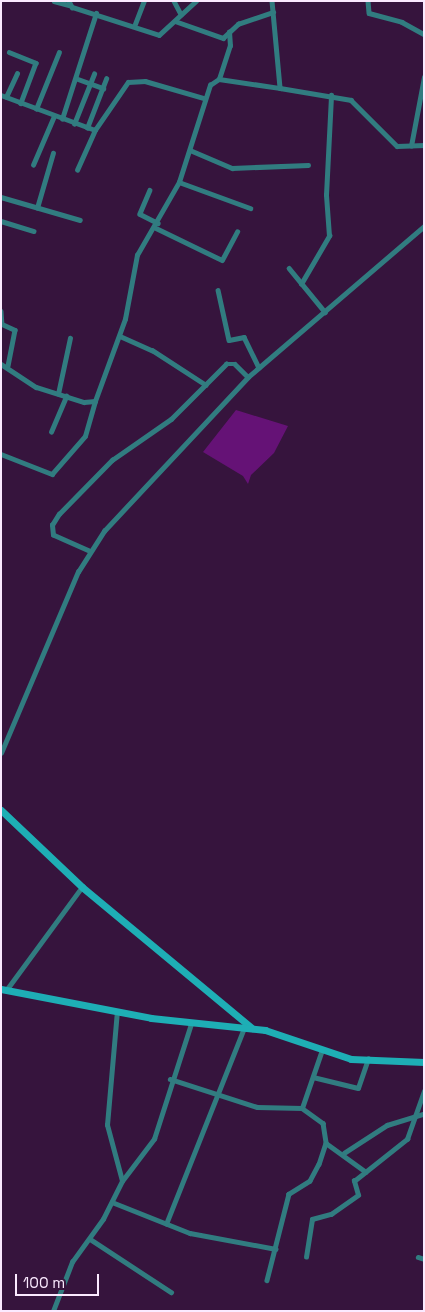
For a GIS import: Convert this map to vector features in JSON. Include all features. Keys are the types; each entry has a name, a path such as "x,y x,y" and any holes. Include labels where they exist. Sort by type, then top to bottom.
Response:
{"street":[{"path":"54,1 69,3 134,24 159,35 196,1"},
{"path":"134,24 144,1"},
{"path":"174,1 181,14"},
{"path":"272,1 280,88"},
{"path":"368,1 369,13 402,22 424,34"},
{"path":"175,22 218,38 238,24 273,12"},
{"path":"62,119 78,79 96,13"},
{"path":"1,454 52,474 85,436 95,401 120,336 137,255 157,225 180,182 204,98 210,85 219,79 230,46 229,32"},
{"path":"9,52 36,64 21,103"},
{"path":"36,109 59,52"},
{"path":"17,74 4,96 74,124 95,130"},
{"path":"74,124 94,74"},
{"path":"411,146 424,77"},
{"path":"78,79 103,88"},
{"path":"87,128 106,79"},
{"path":"219,79 331,95 351,100 397,146 424,145"},
{"path":"77,170 95,130 128,82 157,83 204,98"},
{"path":"301,284 329,236 326,195 331,95"},
{"path":"33,164 54,116"},
{"path":"190,150 232,168 308,165"},
{"path":"37,208 53,153"},
{"path":"180,182 250,208"},
{"path":"150,190 140,214 222,260 237,232"},
{"path":"1,197 80,220"},
{"path":"1,221 33,231"},
{"path":"1,753 89,551 157,471 248,377 424,226"},
{"path":"289,268 326,312"},
{"path":"218,290 229,340 244,337 259,368"},
{"path":"1,312 2,324 15,330 8,365"},
{"path":"120,336 152,350 206,384"},
{"path":"58,394 70,338"},
{"path":"89,551 52,535 52,526 59,514 112,460 171,419 229,362 248,377"},
{"path":"1,364 8,365 24,381 58,394 95,401"},
{"path":"51,432 66,396"},
{"path":"1,810 82,887 253,1028"},
{"path":"82,887 4,989 191,1024 253,1028 322,1050 368,1059 399,1059 424,1062"},
{"path":"117,1011 107,1125 122,1181"},
{"path":"53,1311 72,1262 90,1239 122,1181 154,1140 170,1079 191,1024"},
{"path":"166,1224 244,1028"},
{"path":"302,1108 322,1050"},
{"path":"313,1077 358,1088 368,1059"},
{"path":"170,1079 270,1110 302,1108 320,1119 326,1144 315,1174 288,1194 267,1280"},
{"path":"306,1257 312,1219 331,1214 356,1196 354,1181 407,1139 411,1117 424,1091"},
{"path":"344,1153 387,1126 424,1114"},
{"path":"326,1144 344,1153 366,1172"},
{"path":"112,1202 166,1224 276,1249"},
{"path":"90,1239 171,1292"},
{"path":"418,1257 424,1259"}],"shaded area":[{"path":"236,410 288,426 274,453 251,475 248,484 243,476 203,452"}]}
